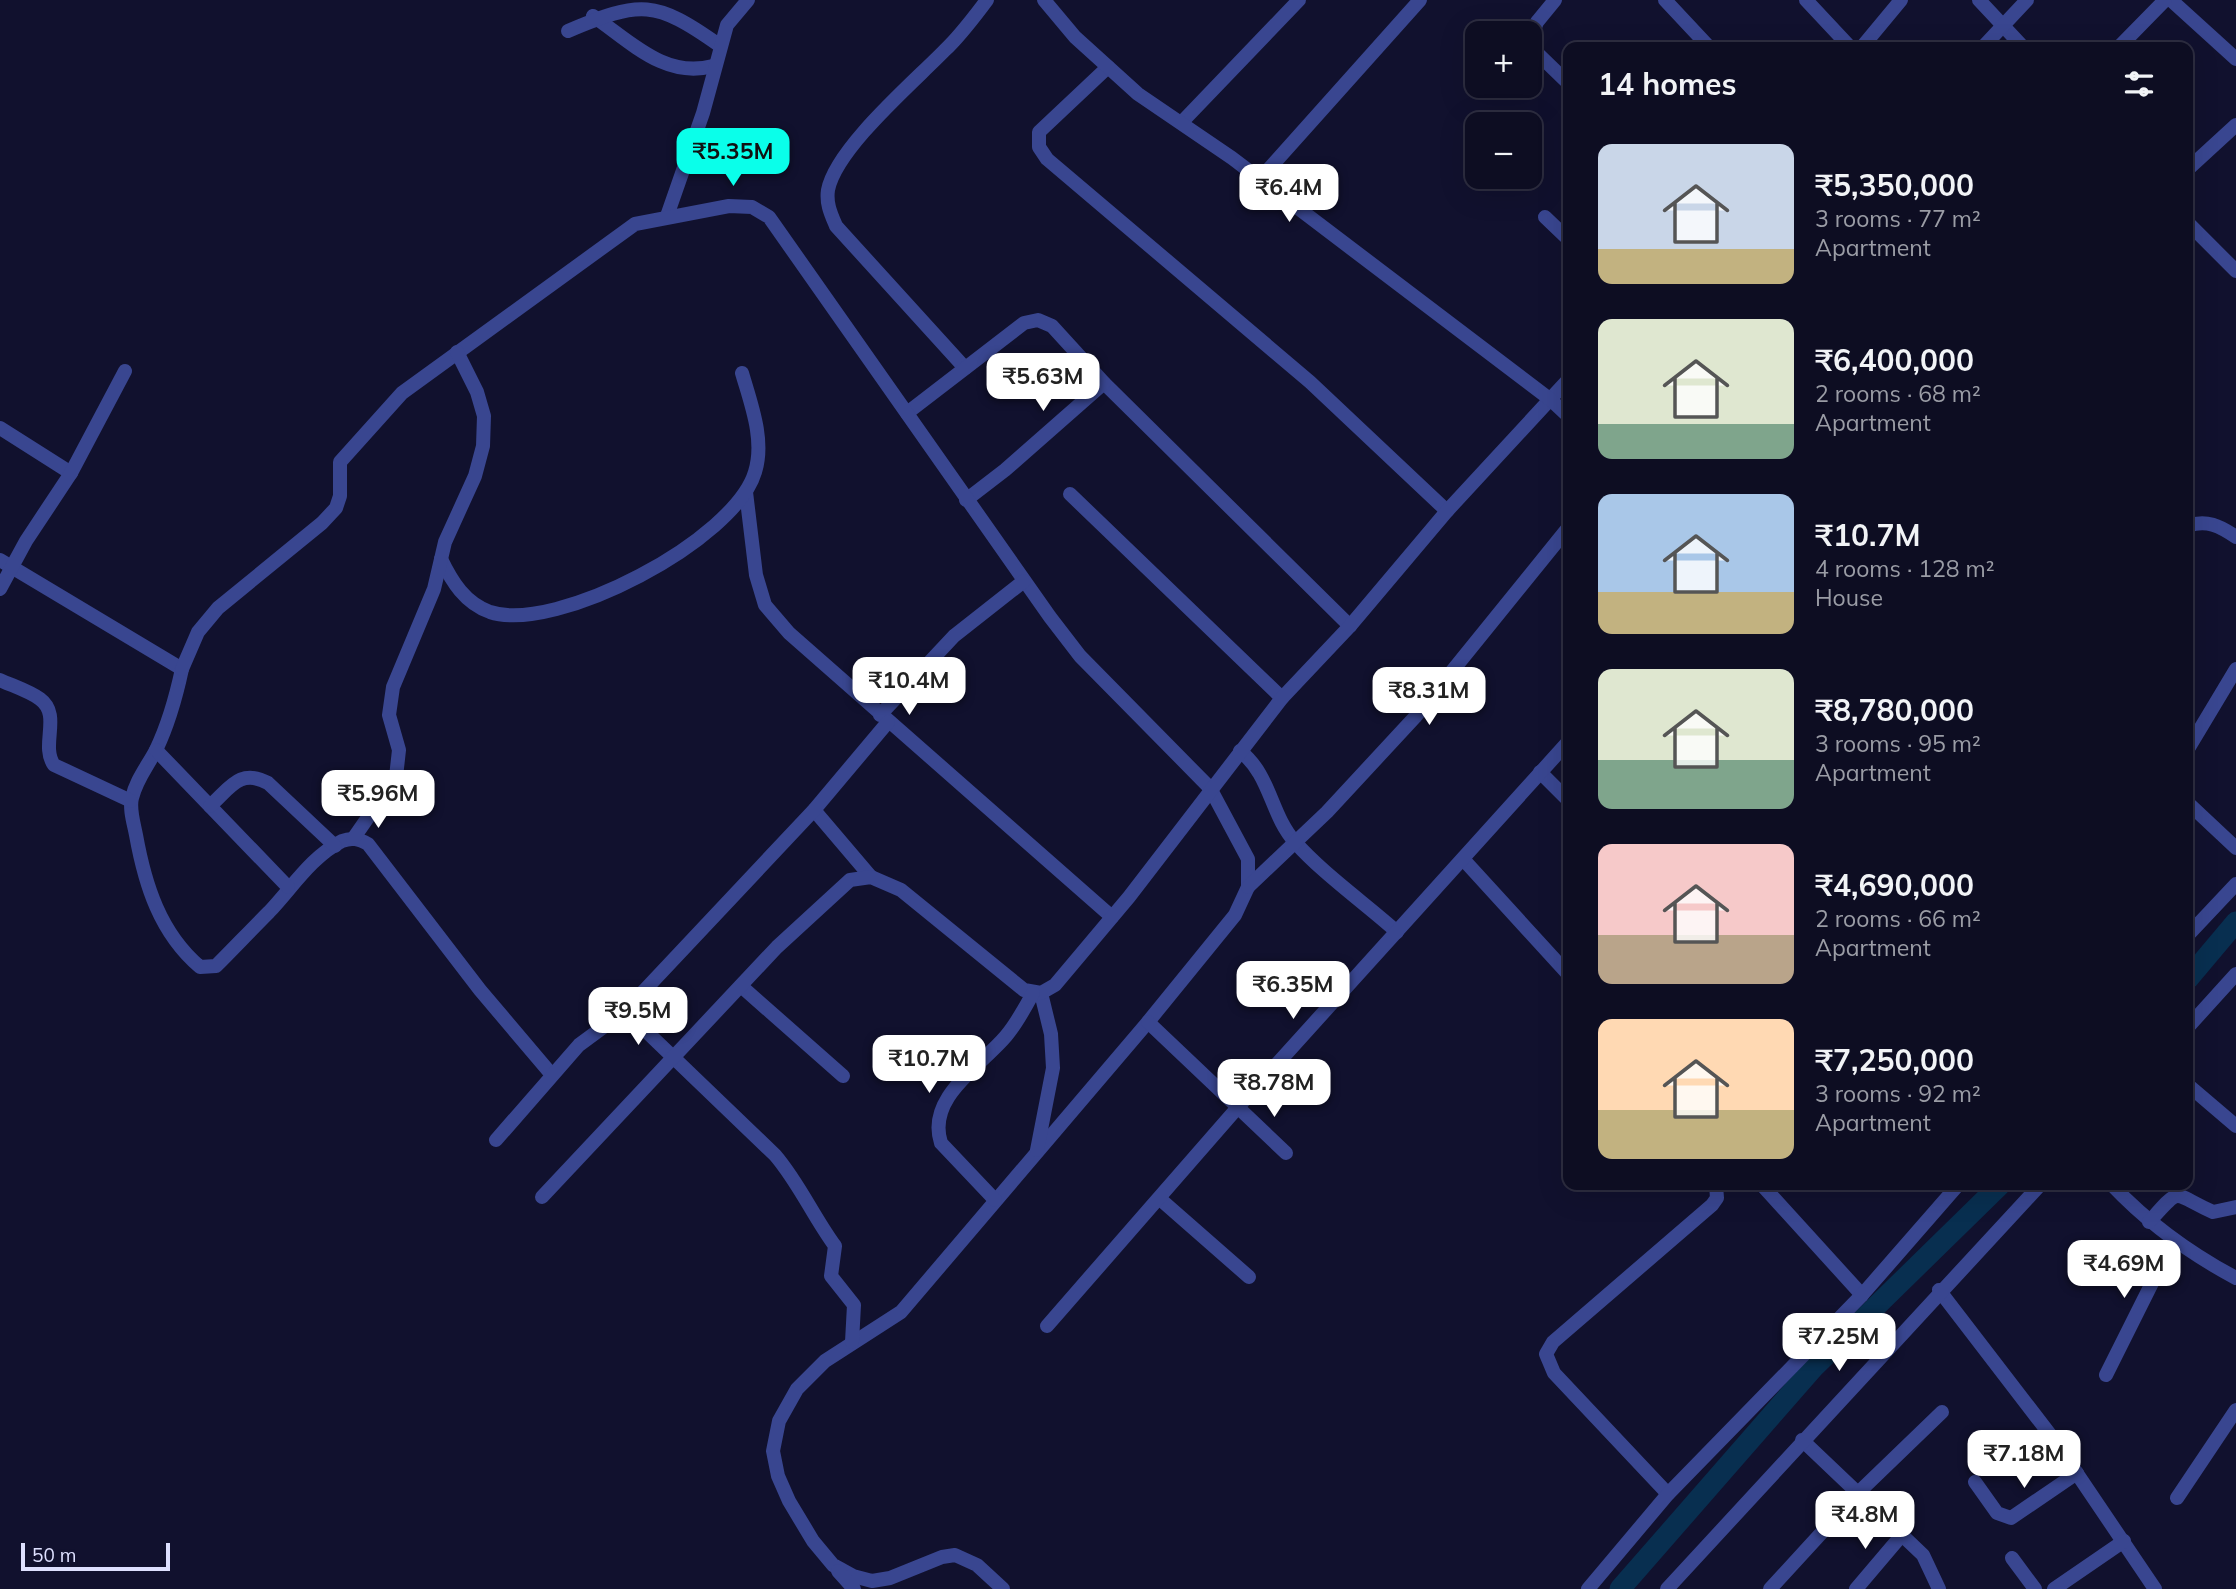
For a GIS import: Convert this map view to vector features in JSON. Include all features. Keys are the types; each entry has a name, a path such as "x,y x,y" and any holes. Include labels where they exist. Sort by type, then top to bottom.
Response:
{"street":[{"path":"667,216 703,113 719,45 727,25 748,0"},
{"path":"965,368 836,226 828,208 828,188 869,125 947,49 987,0"},
{"path":"1044,0 1075,37 1138,94 1182,122 1260,179 1563,411"},
{"path":"1182,122 1299,0"},
{"path":"1260,179 1420,0"},
{"path":"1555,0 1536,22 1531,38 1536,52 1563,78"},
{"path":"1665,0 1704,42"},
{"path":"1806,0 1845,42"},
{"path":"1866,42 1901,0"},
{"path":"1979,0 2018,42"},
{"path":"1988,42 2026,0"},
{"path":"2124,42 2165,0"},
{"path":"2171,0 2236,59"},
{"path":"568,31 623,2 658,4 682,15 719,45"},
{"path":"593,16 663,63 696,71 713,66"},
{"path":"1108,67 1039,132 1040,147 1047,159 1310,382 1447,511"},
{"path":"2193,165 2235,128"},
{"path":"457,352 484,416 483,446 475,476 440,558 434,589 411,637 389,701 389,715 399,751 396,777 352,839 335,846 288,887 271,910 216,966 200,967 173,940 159,915 141,865 131,801 136,782 156,750 177,693 182,669 198,632 218,608 322,523 336,508 342,482 340,461 402,393 457,352 612,238 635,224 729,206 752,207 769,216 966,500 1080,656 1210,789 1248,859 1248,887"},
{"path":"1545,217 1563,234"},
{"path":"2193,228 2236,271"},
{"path":"907,413 1024,323 1038,320 1052,326 1104,383 1350,626"},
{"path":"0,589 5,563 71,473 125,371"},
{"path":"440,558 454,585 470,601 491,612 512,615 536,613 642,577 680,554 729,512 746,492 755,472 758,453 756,421 742,373"},
{"path":"966,500 1005,470 1104,383"},
{"path":"995,1200 941,1143 937,1131 939,1114 946,1099 1006,1037 1037,993 1055,985 1112,917 1282,698 1350,626 1447,511 1563,386"},
{"path":"0,428 71,473"},
{"path":"746,492 756,575 765,605 789,633 1112,917"},
{"path":"1070,494 1282,698"},
{"path":"2193,525 2206,522 2221,527 2236,537"},
{"path":"853,1589 813,1541 789,1501 778,1476 774,1451 779,1421 797,1389 825,1361 901,1312 1148,1022 1235,915 1248,887 1415,717 1563,534"},
{"path":"5,563 182,669"},
{"path":"496,1140 579,1045 625,1011 814,810 884,719 954,636 1024,582"},
{"path":"2193,741 2236,669"},
{"path":"0,680 40,699 47,707 51,717 47,741 48,757 54,765 131,801"},
{"path":"1047,1326 1239,1106 1563,747"},
{"path":"156,750 288,887"},
{"path":"1240,751 1255,762 1268,785 1277,813 1295,842 1397,932"},
{"path":"1540,772 1563,795"},
{"path":"210,806 237,780 256,777 268,783 335,846"},
{"path":"2193,808 2236,848"},
{"path":"814,810 871,877 901,890 1024,990 1037,993"},
{"path":"352,839 368,844 480,990 552,1075"},
{"path":"1463,859 1563,969"},
{"path":"542,1197 777,947 850,880 871,877"},
{"path":"2193,930 2236,884"},
{"path":"2193,1021 2236,974"},
{"path":"741,986 843,1076"},
{"path":"1037,993 1051,1034 1053,1068 1037,1151"},
{"path":"625,1011 675,1057 794,1178 816,1221 835,1246 831,1276 854,1305 852,1342"},
{"path":"1148,1022 1286,1153"},
{"path":"2193,1089 2236,1126"},
{"path":"1668,1494 1554,1373 1546,1354 1553,1342 1712,1205 1717,1198 1716,1190"},
{"path":"1767,1190 1862,1295"},
{"path":"1587,1589 1668,1494 1862,1295 1950,1190"},
{"path":"1672,1587 1939,1290 2035,1190"},
{"path":"2117,1190 2149,1222 2174,1241 2236,1279"},
{"path":"2149,1222 2173,1195 2180,1194 2190,1198 2213,1212 2236,1206"},
{"path":"1160,1199 1249,1277"},
{"path":"2106,1375 2174,1241"},
{"path":"1939,1290 2077,1473 2124,1541 2151,1587"},
{"path":"2177,1499 2236,1410"},
{"path":"1770,1589 1858,1493 1942,1412"},
{"path":"1802,1440 1923,1555 1939,1589"},
{"path":"1975,1482 1997,1513 2011,1518 2077,1473"},
{"path":"1856,1589 1901,1536"},
{"path":"2054,1589 2124,1541"},
{"path":"833,1565 853,1576 872,1581 890,1578 911,1567 955,1555 977,1565 1003,1589"},
{"path":"2012,1558 2035,1589"}],"waterway":[{"path":"2193,973 2236,922"},
{"path":"1620,1589 1813,1368 1995,1190"}]}
